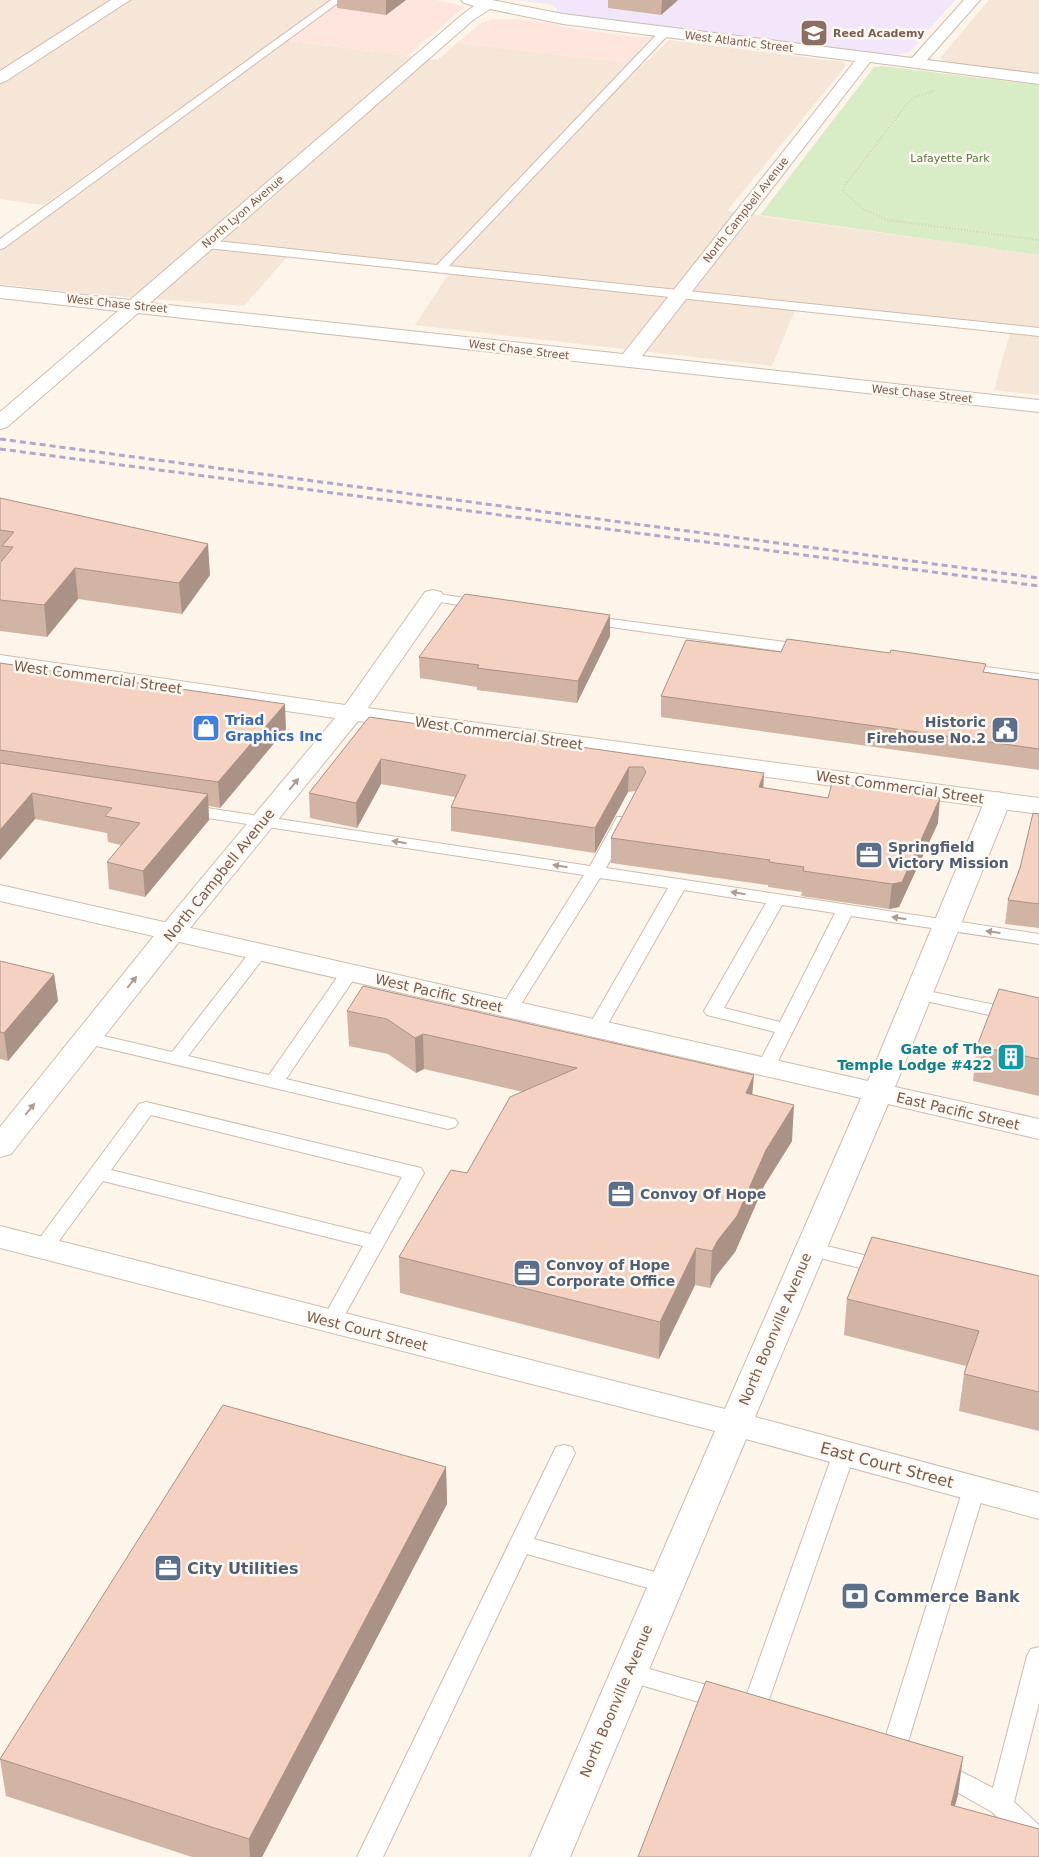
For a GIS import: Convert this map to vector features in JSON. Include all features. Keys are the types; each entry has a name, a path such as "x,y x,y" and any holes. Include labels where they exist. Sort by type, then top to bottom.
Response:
{"street":[{"path":"0,78 122,0"},
{"path":"524,6 544,0"},
{"path":"915,64 972,0"},
{"name":"West Atlantic Street","path":"475,1 524,6 563,19 1039,79"},
{"name":"North Lyon Avenue","path":"0,423 468,17 475,1"},
{"name":"North Campbell Avenue","path":"627,362 865,58"},
{"name":"West Chase Street","path":"0,292 1039,406"},
{"name":"North Campbell Avenue","path":"0,1148 172,932 352,713 433,598"},
{"name":"West Commercial Street","path":"0,662 352,713 1039,806"},
{"name":"North Boonville Avenue","path":"550,1857 734,1424 878,1093 998,800"},
{"name":"West Pacific Street","path":"0,893 878,1093"},
{"name":"East Pacific Street","path":"878,1093 1039,1129"},
{"name":"West Court Street","path":"0,1237 734,1424"},
{"name":"East Court Street","path":"734,1424 1039,1506"}],"lane":[{"path":"0,245 337,0"},
{"path":"441,268 665,32"},
{"path":"207,244 1039,332"},
{"path":"433,598 497,607"},
{"path":"573,618 824,652"},
{"path":"949,668 1039,679"},
{"path":"508,1009 595,872 632,805"},
{"path":"171,807 1039,938"},
{"path":"596,1028 679,884"},
{"path":"777,899 713,1011 786,1029"},
{"path":"766,1067 845,910"},
{"path":"176,1059 259,952"},
{"path":"274,1082 349,973"},
{"path":"918,994 1039,1020"},
{"path":"87,1038 448,1123"},
{"path":"43,1248 146,1108 414,1173 331,1322"},
{"path":"98,1172 375,1242"},
{"path":"810,1249 906,1272"},
{"path":"370,1857 564,1453"},
{"path":"628,1672 764,1710 844,1453"},
{"path":"974,1489 900,1750 1001,1805 1039,1841"},
{"path":"521,1544 666,1584"},
{"path":"1001,1805 1039,1656"}],"path":[{"path":"907,104 845,184 843,191 861,210 888,220 1039,240"}],"shaded area":[{"path":"0,0 332,0 44,205 0,199"},
{"path":"332,0 435,0 456,4 463,8 407,56 277,39"},
{"name":"Reed Academy","path":"520,0 955,0 909,52 888,56 569,16 558,13 555,5"},
{"path":"989,0 1039,0 1039,76 949,63 942,60 941,57"},
{"path":"519,19 551,23 563,27 637,37 655,36 656,38 629,64 457,43 480,24 490,20"},
{"path":"284,40 438,60 457,43 643,65 669,40 843,62 846,64 844,68 727,211 1039,255 1039,395 994,390 1012,326 798,303 772,366 415,325 454,266 294,249 244,306 78,293 0,284 0,249"}],"green space":[{"name":"Lafayette Park","path":"882,66 1039,85 1039,255 760,215 874,67"}],"building":[{"path":"0,498 208,544 179,583 75,568 44,605 0,600 0,563 13,547 2,546 14,532 0,530"},
{"path":"465,594 610,615 578,681 477,668 479,665 419,657"},
{"path":"787,639 890,653 891,650 986,664 983,672 1039,680 1039,749 661,696 686,640 781,652"},
{"path":"0,663 285,704 218,782 0,750"},
{"path":"369,717 764,773 759,787 828,798 832,783 940,798 902,882 892,884 803,871 804,867 769,862 770,860 611,838 646,772 643,767 629,767 595,828 451,807 466,775 381,759 356,803 309,793"},
{"path":"0,763 208,794 143,871 107,862 140,823 105,816 112,808 32,793 0,830"},
{"path":"1033,813 1039,814 1039,904 1008,900 1020,868"},
{"path":"0,961 54,974 4,1033 0,1032"},
{"name":"Convoy Of Hope","path":"363,986 754,1075 746,1093 794,1105 766,1150 737,1216 718,1240 712,1251 696,1248 660,1322 399,1257 451,1170 467,1173 510,1097 577,1068 423,1034 415,1038 387,1019 347,1011"},
{"path":"999,989 1039,998 1039,1059 977,1046"},
{"path":"872,1237 1039,1276 1039,1392 964,1374 979,1331 847,1299"},
{"path":"223,1405 446,1467 249,1839 0,1759"},
{"path":"706,1681 963,1757 951,1805 1039,1829 1039,1857 638,1857"}],"railway":[{"path":"0,439 1039,578"},
{"path":"0,449 1039,586"}],"place":[{"name":"Reed Academy","path":"814,33"},
{"name":"Triad Graphics Inc","path":"206,728"},
{"name":"Historic Firehouse No.2","path":"1005,730"},
{"name":"Springfield Victory Mission","path":"869,855"},
{"name":"Gate of The Temple Lodge #422","path":"1011,1057"},
{"name":"Convoy Of Hope","path":"621,1194"},
{"name":"Convoy of Hope Corporate Office","path":"527,1273"},
{"name":"City Utilities","path":"168,1568"},
{"name":"Commerce Bank","path":"855,1596"}]}
